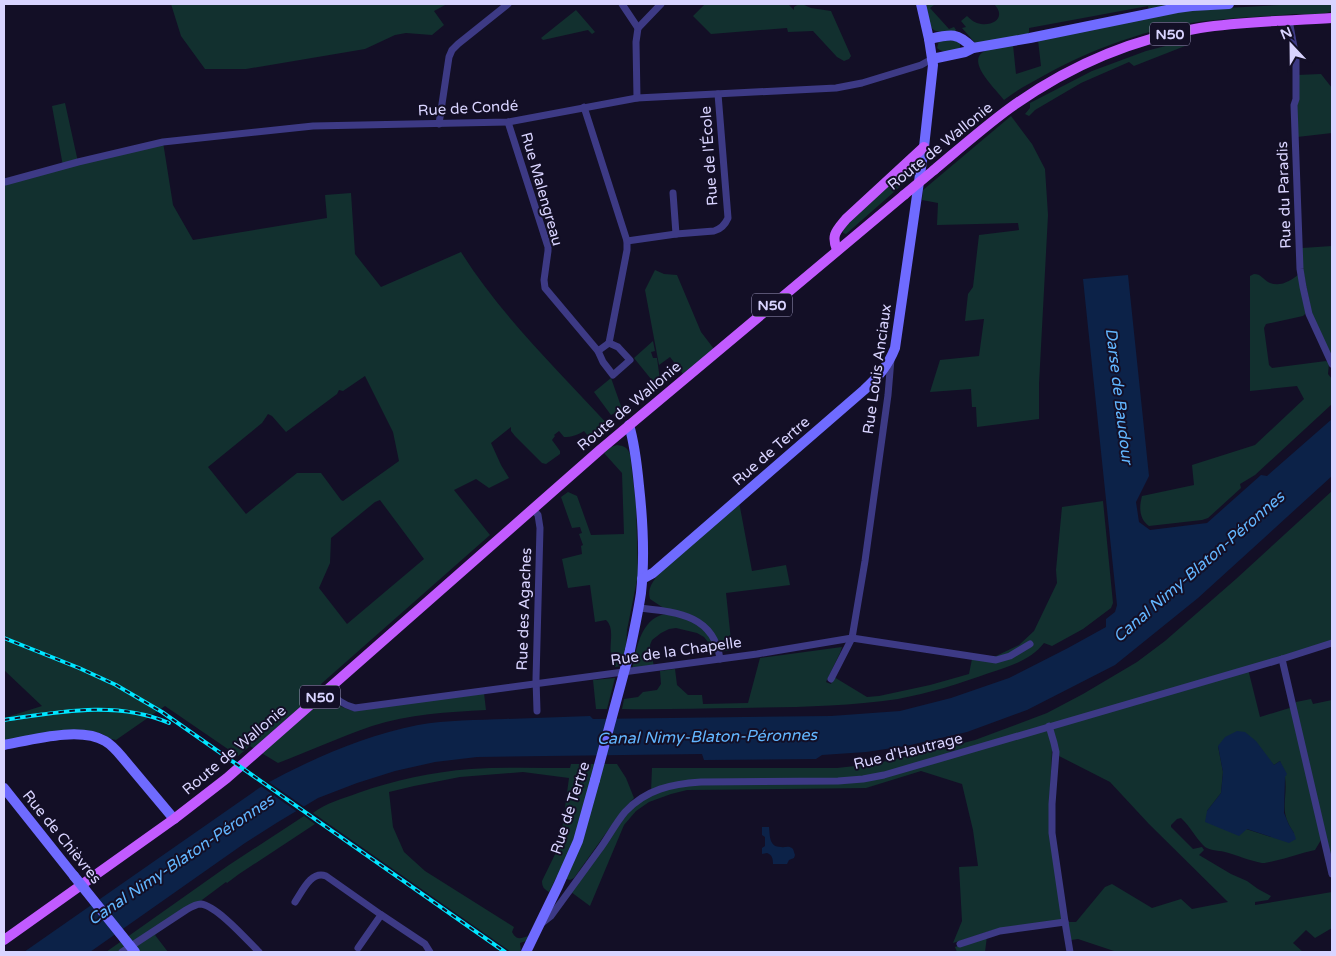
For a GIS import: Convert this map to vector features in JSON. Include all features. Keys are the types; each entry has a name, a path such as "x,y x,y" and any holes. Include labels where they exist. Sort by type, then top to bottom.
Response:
{"main road":[{"name":"Route de Wallonie","path":"4,940 174,819 227,778 629,425 837,250 1001,115 1022,100 1074,68 1115,51 1157,37 1202,28 1332,18"},
{"path":"837,250 834,236 846,219 924,147"}],"street":[{"path":"439,124 449,57 452,50 506,4"},
{"path":"622,4 638,28"},
{"path":"637,98 636,42 638,28 661,4"},
{"name":"Rue Louis Anciaux","path":"831,679 852,638 866,553 888,395 891,359 895,348 904,291 924,147 933,65 930,39 921,4"},
{"path":"932,59 966,52 973,48 1177,8 1229,4"},
{"name":"Rue du Paradis","path":"1289,20 1296,58 1296,99 1294,105 1300,270 1309,314 1332,364"},
{"path":"930,39 950,34 963,38 973,48"},
{"name":"Rue de Condé","path":"5,182 163,142 313,126 508,122 637,98 843,87 921,65 932,59"},
{"name":"Rue de l'École","path":"626,241 719,229 724,226 728,218 718,94"},
{"path":"584,107 626,241 627,250 608,343 598,351"},
{"name":"Rue Malengreau","path":"508,122 548,247 544,280 545,288 598,351 603,362 613,375 630,360 618,347 608,343"},
{"path":"673,193 676,234"},
{"name":"Rue de Tertre","path":"642,579 658,569 864,390 880,375 891,359"},
{"name":"Rue de Tertre","path":"526,952 578,841 630,650 639,608 642,579 643,530 634,442 629,425"},
{"name":"Rue des Agaches","path":"533,509 538,515 540,528 537,616 537,711"},
{"path":"639,608 674,612 698,622 708,629 713,636 720,659"},
{"name":"Rue de la Chapelle","path":"328,690 345,706 355,708 720,659 852,638 996,660 1006,658 1030,644"},
{"name":"Rue d'Hautrage","path":"540,925 551,916 630,807 640,799 666,786 679,783 701,782 838,781 884,775 1332,643"},
{"path":"1282,659 1332,874"},
{"path":"1049,726 1056,752 1052,833 1070,952"},
{"path":"4,745 71,734 82,734 104,740 114,747 174,819"},
{"name":"Rue de Chièvres","path":"4,788 135,952"},
{"path":"295,902 312,878 321,874 427,946 430,952"},
{"path":"567,893 561,895 558,886 569,886 574,882"},
{"path":"122,952 197,904 202,904 215,910 259,952"},
{"path":"358,948 381,915"},
{"path":"960,944 1000,931 1065,922"}],"green space":[{"path":"171,4 447,4 434,11 444,25 432,35 406,33 395,35 365,49 246,69 205,69 181,36"},
{"path":"705,4 788,4 794,10 794,7 802,4 811,8 831,11 851,56 844,61 837,57 813,31 788,32 787,28 711,34 693,16"},
{"path":"928,4 934,5 930,8 949,29 954,27 956,32 940,32 933,29 926,6"},
{"path":"994,4 1181,4 1149,11 1148,6 1029,28 1029,35 976,44 962,28 966,27 961,21 967,16 981,24 994,22 999,16 999,12"},
{"path":"1332,4 1332,11 1319,14 1203,21 1132,37 1064,65 1033,81 1004,100 984,76 978,61 985,51 1013,45 1016,74 1041,66 1038,40 1189,10"},
{"path":"576,10 595,32 592,34 588,30 543,40 541,38"},
{"path":"941,39 958,41 960,49 948,52 940,50 937,48"},
{"path":"1185,41 1185,46 1134,66 1129,62 1081,83 1035,110 1029,116 1025,114 1030,108 1030,103 1092,71 1146,51"},
{"path":"1321,74 1332,88 1332,133 1297,137 1297,75"},
{"path":"65,103 78,162 163,142 173,205 193,240 327,218 325,195 351,193 355,254 381,287 461,252 494,299 610,427 593,442 584,431 574,436 564,437 559,431 552,440 560,454 546,464 542,463 515,436 511,431 511,427 491,443 509,478 489,488 476,479 454,490 490,535 321,684 334,702 354,711 484,693 486,710 429,714 386,722 278,763 250,746 238,756 165,706 116,740 100,733 83,730 4,741 4,718 42,706 4,670 4,181 63,166 52,106","holes":["365,376 393,432 399,461 343,501 321,473 297,473 246,514 208,467 262,423 268,414 286,432 337,394 339,390 343,391","380,500 424,559 347,624 319,588 330,563 331,538"]},
{"path":"1011,116 1032,144 1045,169 1048,215 1039,384 1039,419 977,427 976,407 972,407 971,389 930,392 940,360 979,356 984,319 965,321 968,294 973,287 979,235 1019,230 1018,223 937,225 938,203 922,200 923,190"},
{"path":"909,165 912,169 911,177 846,234 843,233 843,227"},
{"path":"1332,246 1332,357 1313,319 1303,270 1302,248"},
{"path":"655,270 664,274 677,275 701,332 714,349 683,374 670,357 659,365 645,290"},
{"path":"1254,274 1272,284 1281,284 1299,274 1306,313 1303,316 1266,324 1264,328 1269,365 1272,368 1326,361 1329,363 1328,374 1332,379 1332,404 1255,475 1240,484 1241,488 1208,518 1149,526 1143,520 1141,512 1142,496 1194,485 1192,465 1255,445 1304,399 1297,386 1250,391 1250,276"},
{"path":"653,341 655,351 651,352 653,358 657,358 660,380 655,384 634,358"},
{"path":"611,378 622,409 611,415 594,392"},
{"path":"617,445 625,447 630,454 636,505 638,575 627,630 626,649 621,666 615,667 611,655 609,623 606,620 595,622 590,585 568,588 562,559 582,554 581,546 583,545 579,534 582,533 580,527 572,528 561,497 568,492 577,496 591,535 624,534 622,473 604,453"},
{"path":"1332,491 1332,643 1248,669 1260,717 1296,706 1296,702 1311,699 1313,704 1332,700 1332,862 1321,840 1315,850 1262,863 1205,847 1181,818 1171,825 1193,849 1202,847 1204,850 1199,855 1271,896 1268,900 1255,902 1255,905 1332,892 1332,928 1315,938 1306,930 1293,943 1303,952 1117,952 1078,939 1071,940 1068,922 1076,922 1105,887 1112,884 1152,908 1181,899 1192,909 1228,902 1149,824 1110,782 1059,756 1052,750 1049,815 1062,920 993,930 953,943 962,921 959,867 978,866 973,830 962,784 921,771 866,788 687,790 671,794 649,802 636,811 624,825 590,906 571,892 628,813 651,792 652,768 837,768 873,764 975,740 1047,713 1137,662 1165,641","holes":["1218,746 1269,760 1274,765 1280,761 1286,785 1286,818 1294,833 1271,837 1246,829 1207,811 1221,793 1223,772"]},
{"path":"1103,501 1113,603 1111,608 1083,629 1052,646 1044,643 1033,654 1011,665 933,691 878,702 799,707 622,709 624,699 638,697 643,692 657,690 661,684 660,671 675,669 677,685 688,695 702,695 703,704 748,703 760,658 842,647 826,682 831,684 834,677 867,697 930,685 969,674 972,659 996,656 1019,645 1034,631 1057,583 1056,570 1062,507"},
{"path":"739,502 752,571 786,565 790,585 726,593 732,650 714,653 710,651 708,642 704,637 697,633 676,628 669,629 652,640 650,645 654,667 632,671 638,645 645,629 650,622 665,614 662,607 650,599 649,592 653,582 659,573"},
{"path":"615,678 607,709 596,709 593,680"},
{"path":"571,764 617,764 626,778 634,798 621,812 574,878 570,880 557,876 549,892 542,885 542,881 560,844 569,778 523,772 460,777 389,792 393,827 404,852 425,871 514,927 512,932 516,937 529,936 526,941 520,943 520,952 511,952 313,813 329,804 358,793 400,780 428,774 483,768 570,768"},
{"path":"304,816 315,824 226,882 155,935 168,952 106,952 229,865"},
{"path":"987,936 985,952 957,952 955,947"}],"water":[{"path":"1128,275 1149,476 1136,502 1139,522 1150,530 1207,523 1261,475 1267,476 1332,419 1332,476 1198,598 1115,665 1027,710 967,732 906,746 866,752 822,755 816,759 704,760 702,754 477,757 435,762 395,771 318,798 245,843 90,952 24,952 262,786 318,758 377,735 418,725 462,720 590,716 593,719 831,716 900,711 951,698 1009,678 1106,627 1106,619 1115,612 1117,605 1083,279"},
{"path":"1237,731 1245,732 1256,741 1274,765 1280,761 1287,774 1285,777 1284,813 1296,839 1289,843 1247,829 1239,836 1205,822 1207,811 1221,793 1223,772 1218,746 1225,737"},
{"path":"762,827 769,827 771,840 774,845 793,849 794,858 789,860 787,864 773,864 770,855 767,853 762,854 762,848 765,846 765,837 762,835"}],"pier":[{"path":"266,780 306,808 299,813 259,785"}],"railway":[{"path":"4,638 116,685 162,712 505,952"},
{"path":"4,720 66,711 108,710 149,716 169,723"}],"water label":[{"name":"Darse de Baudour","path":"1119,396"},
{"name":"Canal Nimy-Blaton-Péronnes","path":"1199,567"},
{"name":"Canal Nimy-Blaton-Péronnes","path":"707,737"},
{"name":"Canal Nimy-Blaton-Péronnes","path":"181,860"}]}
